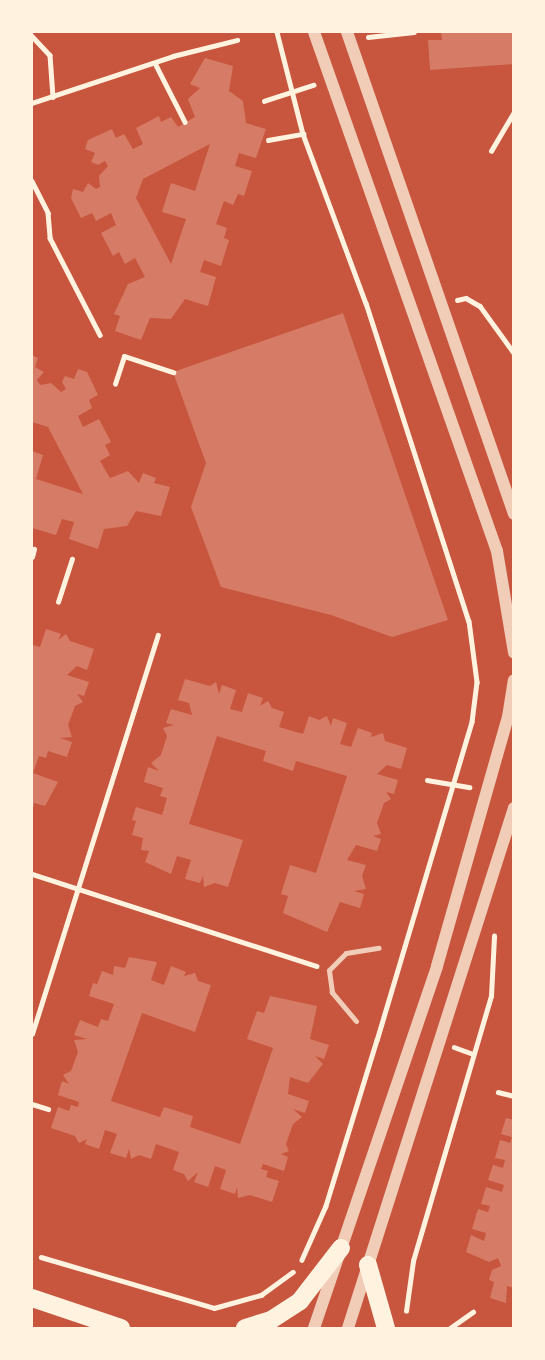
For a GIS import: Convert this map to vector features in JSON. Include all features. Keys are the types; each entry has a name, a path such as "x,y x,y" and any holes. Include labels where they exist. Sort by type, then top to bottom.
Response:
{"main road":[{"path":"245,1328 271,1320 300,1301 341,1248"},
{"path":"368,1265 386,1328"},
{"path":"32,1298 121,1328"}],"street":[{"path":"314,32 497,551 513,653"},
{"path":"347,32 513,514"},
{"path":"314,1328 411,1051 508,717 513,680"},
{"path":"348,1328 513,808"}],"lane":[{"path":"356,1021 332,992 329,970 346,953 379,948"}],"path":[{"path":"41,1257 214,1308 261,1295 299,1268 320,1227 472,722 477,682 469,621 366,303 303,134 277,32"},
{"path":"351,45 366,37 414,32"},
{"path":"32,36 50,55 53,97"},
{"path":"32,103 155,63 237,40"},
{"path":"155,63 186,122"},
{"path":"264,101 331,80"},
{"path":"491,151 513,112"},
{"path":"268,141 303,134"},
{"path":"32,181 47,212 50,238 100,335"},
{"path":"452,302 466,298 474,301 513,353"},
{"path":"116,384 124,356 173,372"},
{"path":"32,557 34,549"},
{"path":"58,602 72,559"},
{"path":"32,1034 158,635"},
{"path":"427,780 454,783 487,792"},
{"path":"32,874 329,970"},
{"path":"408,1322 406,1294 413,1261 491,996 495,931"},
{"path":"498,1092 513,1096"},
{"path":"32,1104 48,1109"},
{"path":"450,1328 473,1312"}],"building":[{"path":"441,32 514,32 514,64 430,70 428,40 442,40"},
{"path":"205,58 233,66 229,91 243,101 246,123 266,129 256,158 239,153 235,166 252,171 244,196 238,194 233,205 224,201 216,224 227,228 224,238 229,240 221,266 204,260 200,272 216,277 208,306 185,299 171,319 150,318 141,340 115,331 120,316 114,314 128,284 145,277 135,258 125,264 119,252 113,256 101,233 116,225 111,213 96,221 92,213 81,218 71,198 73,189 83,192 88,183 96,189 100,187 99,176 108,166 105,161 98,165 91,162 95,153 85,149 88,140 112,129 116,138 124,134 133,149 143,144 136,128 159,116 161,122 171,117 178,127 195,117 188,99 200,88 190,84","holes":["210,144 195,191 171,183 162,212 186,219 171,264 136,198 143,179"]},
{"path":"343,313 448,620 392,637 331,615 221,587 191,507 206,463 173,372"},
{"path":"32,355 38,358 35,367 44,372 37,380 40,385 51,383 61,392 66,389 62,382 65,376 74,379 78,369 87,372 98,395 89,400 92,408 78,416 83,427 99,419 111,442 105,445 110,455 100,461 110,478 128,471 139,483 143,473 156,478 154,483 170,487 161,516 136,511 127,526 104,529 98,549 69,539 74,522 62,519 56,535 32,528 32,451 43,455 36,479 83,494 48,427 32,422"},
{"path":"46,629 61,634 58,640 66,634 70,641 94,649 87,670 77,666 67,675 89,682 84,696 77,694 83,702 75,706 68,725 72,737 60,738 72,742 67,757 48,751 46,758 39,756 33,773 58,782 45,806 34,803 32,815 32,645 40,647"},
{"path":"185,679 210,686 216,682 219,694 222,685 236,690 230,709 242,712 248,693 263,698 260,706 268,701 272,708 284,712 279,727 303,734 309,716 319,720 327,716 331,726 333,718 347,723 340,744 351,747 358,728 372,733 371,737 383,733 385,741 407,748 401,769 387,765 377,774 398,780 394,794 386,792 391,799 384,803 377,823 381,834 373,836 381,839 377,851 356,845 347,860 366,865 362,876 366,889 354,891 364,894 360,908 340,902 327,932 283,913 288,896 281,894 290,865 316,873 347,776 296,761 293,771 263,761 266,751 217,736 189,824 243,840 228,887 215,883 204,887 203,876 200,883 185,879 191,860 177,856 171,874 145,862 149,851 141,850 143,838 132,835 136,821 132,820 136,807 162,815 167,798 160,796 163,788 144,782 148,767 159,771 151,763 161,755 167,736 163,728 174,725 166,723 171,709 192,715 189,703 178,700"},
{"path":"129,957 157,962 151,980 164,985 171,966 186,972 184,976 195,973 198,981 211,985 195,1032 142,1013 111,1101 160,1117 164,1107 193,1116 190,1127 240,1144 273,1048 247,1039 257,1011 264,1013 270,996 317,1006 310,1039 329,1045 324,1059 315,1056 323,1064 308,1083 290,1077 288,1094 309,1101 305,1113 293,1109 302,1117 293,1124 286,1144 289,1151 281,1154 288,1157 284,1171 263,1164 261,1169 268,1171 266,1177 279,1181 272,1202 250,1195 238,1198 237,1187 235,1194 220,1189 226,1170 215,1166 208,1187 194,1182 198,1172 188,1181 184,1174 173,1170 179,1152 156,1144 151,1159 139,1155 131,1159 129,1149 126,1158 110,1153 117,1134 105,1130 99,1149 85,1144 87,1139 79,1143 75,1136 51,1128 58,1107 69,1111 71,1105 78,1107 79,1102 58,1095 62,1081 69,1084 63,1075 71,1071 78,1052 74,1040 87,1039 74,1035 80,1020 98,1027 101,1019 108,1021 114,1004 89,996 93,983 97,984 102,971 113,975 114,966 125,968"},
{"path":"506,1118 514,1120 514,1288 507,1286 506,1303 490,1298 494,1282 489,1280 492,1270 501,1266 498,1258 489,1262 466,1252 471,1235 484,1241 486,1233 472,1229 478,1209 488,1212 490,1206 481,1204 486,1187 502,1192 504,1185 488,1180 493,1165 503,1168 505,1160 495,1158 500,1140 510,1143 512,1137 501,1134"}]}
